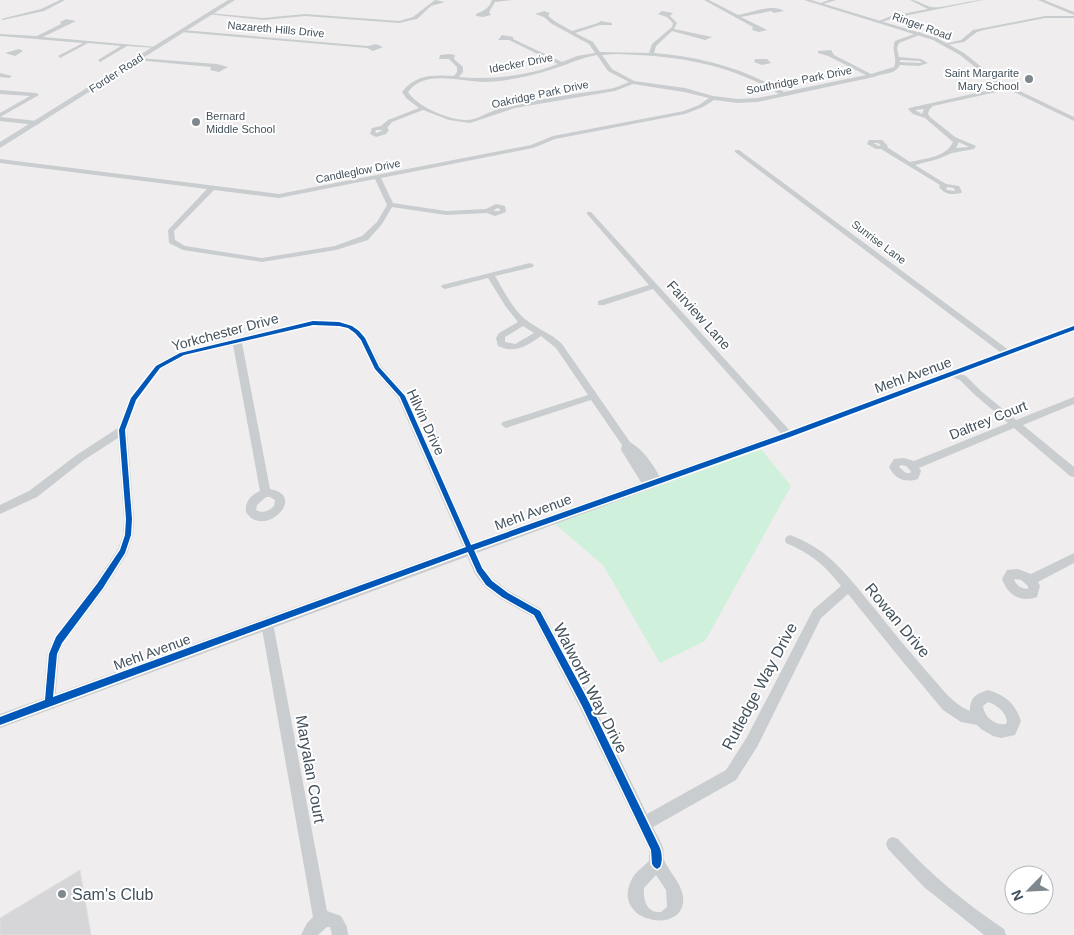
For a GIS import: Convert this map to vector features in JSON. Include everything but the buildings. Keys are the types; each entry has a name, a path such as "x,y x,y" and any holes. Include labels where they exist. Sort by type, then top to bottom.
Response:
{"main road":[{"name":"Forder Road","path":"0,146 232,0"}],"street":[{"path":"1,20 42,10 63,0"},
{"path":"486,12 494,1 510,0"},
{"path":"580,0 590,0"},
{"path":"706,0 756,27"},
{"name":"Ringer Road","path":"806,0 920,33 946,44 966,56 993,79 1008,88 1074,119"},
{"path":"820,4 834,0"},
{"path":"912,0 933,9"},
{"path":"881,22 890,17 981,0"},
{"path":"1040,0 1074,15"},
{"path":"400,22 419,16 433,4"},
{"path":"736,17 770,10"},
{"path":"208,14 264,19 305,15 400,22 410,26"},
{"path":"946,44 962,41 975,31 1046,17 1074,15"},
{"name":"Southridge Park Drive","path":"546,16 554,23 591,43 610,70 633,82 685,90 713,98 749,100 890,71 896,68 898,60 895,48 897,42 920,33"},
{"path":"650,55 659,40 672,30 675,24 668,16"},
{"path":"411,19 416,24"},
{"path":"37,38 64,24"},
{"path":"572,32 600,24"},
{"path":"672,30 698,36"},
{"name":"Nazareth Hills Drive","path":"182,31 368,47"},
{"path":"0,35 156,47"},
{"path":"510,39 564,64"},
{"path":"60,57 87,42"},
{"path":"100,61 126,45"},
{"path":"0,50 10,51"},
{"name":"Idecker Drive","path":"424,108 406,95 406,89 426,79 488,80 547,69 564,64 575,58 599,54 650,55 736,70 763,82 783,94"},
{"path":"830,55 872,76"},
{"path":"138,59 215,66"},
{"path":"451,59 460,67 460,72 455,78"},
{"path":"748,65 757,62"},
{"path":"736,70 742,68"},
{"path":"0,75 9,76"},
{"name":"Oakridge Park Drive","path":"424,108 449,120 471,122 500,110 615,89 633,82"},
{"path":"950,151 972,148 973,146 953,138 927,117 915,113 911,109 1008,88"},
{"path":"0,92 36,95 0,115"},
{"name":"Candleglow Drive","path":"0,161 279,196 533,146 553,138 685,112 713,98"},
{"path":"927,117 925,111 929,106"},
{"path":"383,128 390,120 424,108"},
{"path":"0,119 37,123"},
{"path":"909,164 947,154 956,142 953,138"},
{"path":"882,148 944,185"},
{"name":"Sunrise Lane","path":"736,151 1007,353"},
{"path":"377,177 390,205"},
{"path":"212,188 170,231 172,241 183,248 262,260 336,248 365,238 380,223 390,205"},
{"path":"390,205 446,213 488,211"},
{"name":"Fairview Lane","path":"588,213 788,434"},
{"path":"445,287 530,264"},
{"path":"490,275 514,312 523,322 554,340 559,346 627,445 626,450 652,482"},
{"path":"601,303 654,286"},
{"path":"523,322 502,335 501,344 508,348 513,348 540,333"},
{"name":"Yorkchester Drive","path":"49,703 53,654 59,640 100,586 123,551 128,535 129,519 122,430 133,398 158,367 182,354 314,323 339,324"},
{"name":"Hilvin Drive","path":"339,324 350,327 357,332 363,339 377,368 402,396 469,549"},
{"name":"Mehl Avenue","path":"0,721 652,482 954,375 1074,328"},
{"path":"238,342 266,493"},
{"path":"954,375 963,378 1015,425 1074,473"},
{"path":"506,424 594,396"},
{"name":"Daltrey Court","path":"913,466 1074,400"},
{"path":"0,510 33,494 81,457 122,430"},
{"name":"Rowan Drive","path":"790,540 809,548 838,573 948,705 966,717 980,719"},
{"name":"Walworth Way Drive","path":"469,549 479,570 489,583 505,595 537,613 656,849 657,864"},
{"path":"1030,580 1074,558"},
{"name":"Rutledge Way Drive","path":"644,824 730,775 752,742 817,614 848,587"},
{"name":"Maryalan Court","path":"267,623 321,920"},
{"path":"893,844 913,867 958,908 998,935"},
{"path":"308,935 321,920 331,919 337,924 340,935"}],"green space":[{"path":"761,449 791,486 705,641 660,663 603,565 555,524"}],"cycle path":[{"path":"49,703 53,654 59,640 100,586 123,551 128,535 129,519 122,430 133,399 158,367 182,354 313,323 339,324 350,327 357,332 363,339 377,368 402,396 479,570 489,583 505,595 537,613 585,703 656,849 657,864"},
{"path":"0,721 469,549 788,435 1074,328"}],"place":[{"name":"Saint Margarite Mary School","path":"1029,79"},
{"name":"Bernard Middle School","path":"196,122"},
{"name":"Sam's Club","path":"62,894"}]}
